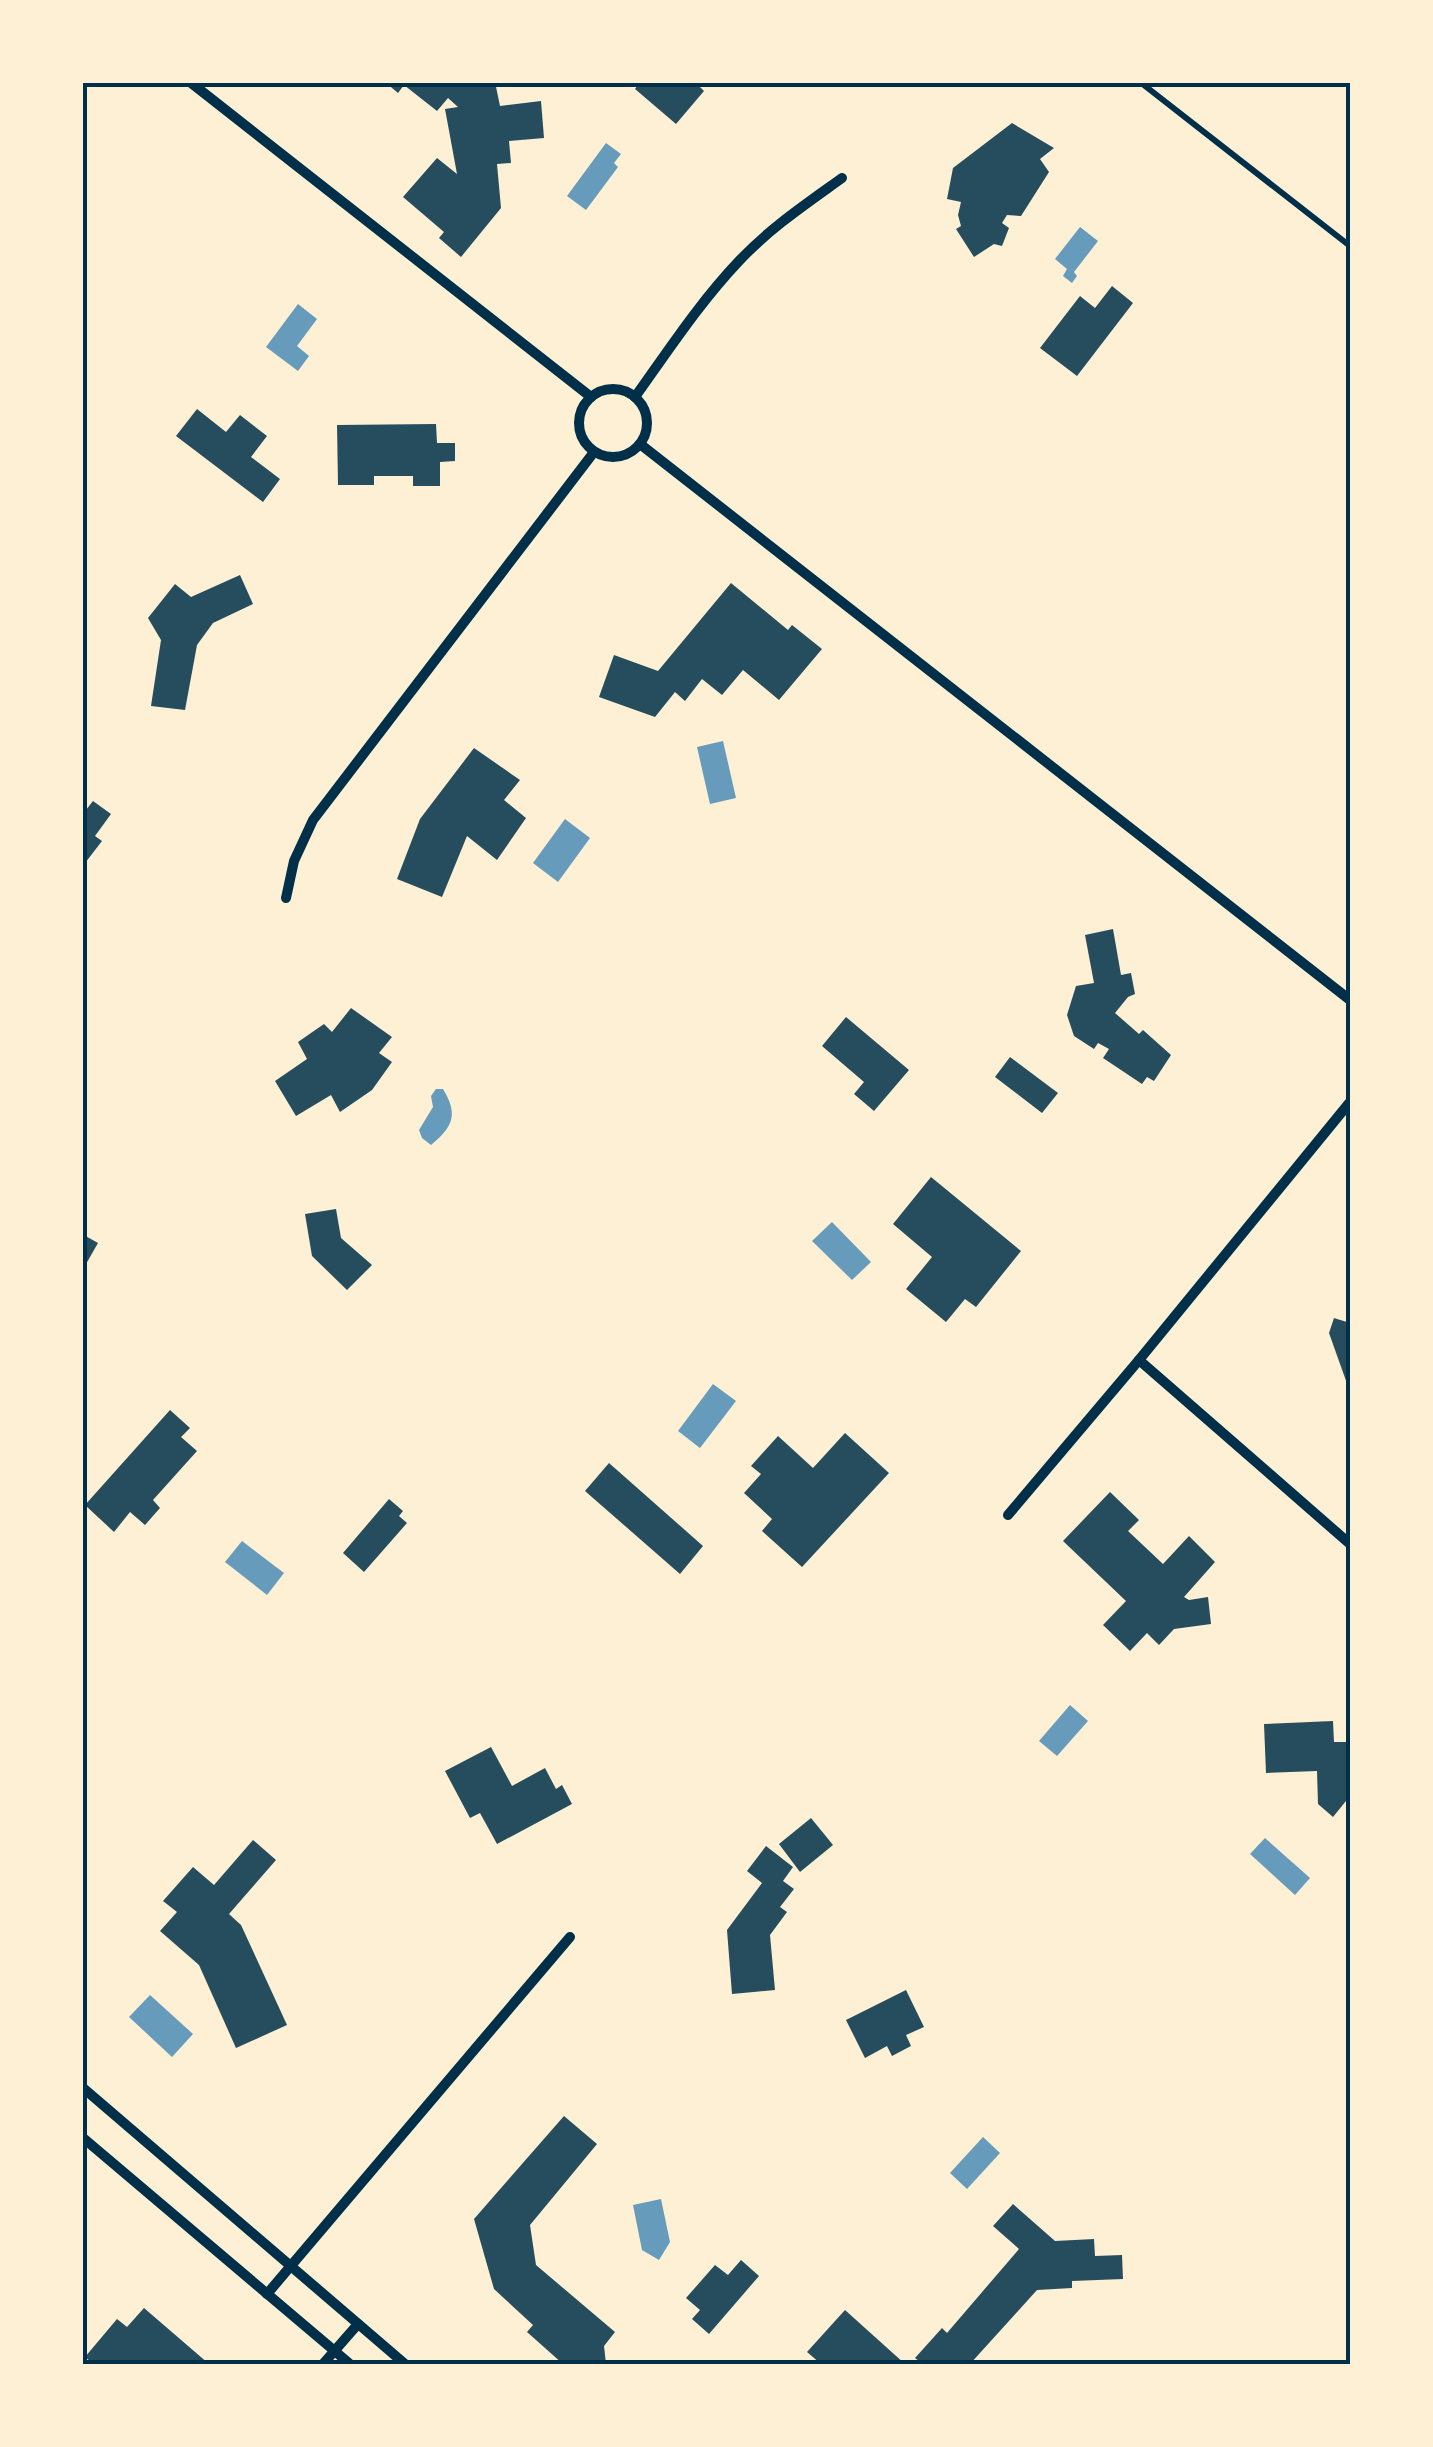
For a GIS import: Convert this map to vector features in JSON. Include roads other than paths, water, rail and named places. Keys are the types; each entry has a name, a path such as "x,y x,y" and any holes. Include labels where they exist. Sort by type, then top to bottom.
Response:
{"street":[{"path":"190,82 590,397"},
{"path":"635,397 713,290 741,259 776,225 842,178"},
{"path":"612,389 635,397 646,415 645,435 640,444 622,456 594,452 586,445 578,426 584,405 590,397 612,389"},
{"path":"640,444 1350,1000"},
{"path":"286,898 294,861 313,820 594,452"},
{"path":"1008,1515 1350,1102"},
{"path":"1139,1360 1350,1544"},
{"path":"267,2294 570,1937"},
{"path":"82,2087 405,2364"},
{"path":"82,2137 350,2364"},
{"path":"323,2364 358,2324"}],"water":[{"path":"606,143 621,154 614,163 618,167 586,210 567,196"},
{"path":"1080,227 1098,241 1074,272 1077,276 1072,283 1063,276 1067,269 1055,259"},
{"path":"298,304 317,319 297,346 309,356 298,371 266,347"},
{"path":"723,741 736,798 710,804 697,747"},
{"path":"565,819 590,838 558,882 533,863"},
{"path":"436,1089 443,1089 452,1113 449,1126 431,1145 419,1130 433,1107 431,1096"},
{"path":"832,1222 871,1262 852,1280 812,1241"},
{"path":"713,1384 736,1401 700,1448 678,1431"},
{"path":"242,1541 284,1573 267,1595 225,1562"},
{"path":"1070,1705 1088,1721 1057,1756 1039,1741"},
{"path":"1265,1838 1310,1878 1295,1895 1250,1854"},
{"path":"150,1995 193,2034 172,2057 129,2017"},
{"path":"983,2137 1000,2153 967,2189 950,2173"},
{"path":"661,2199 670,2242 659,2260 642,2250 633,2205"}]}
